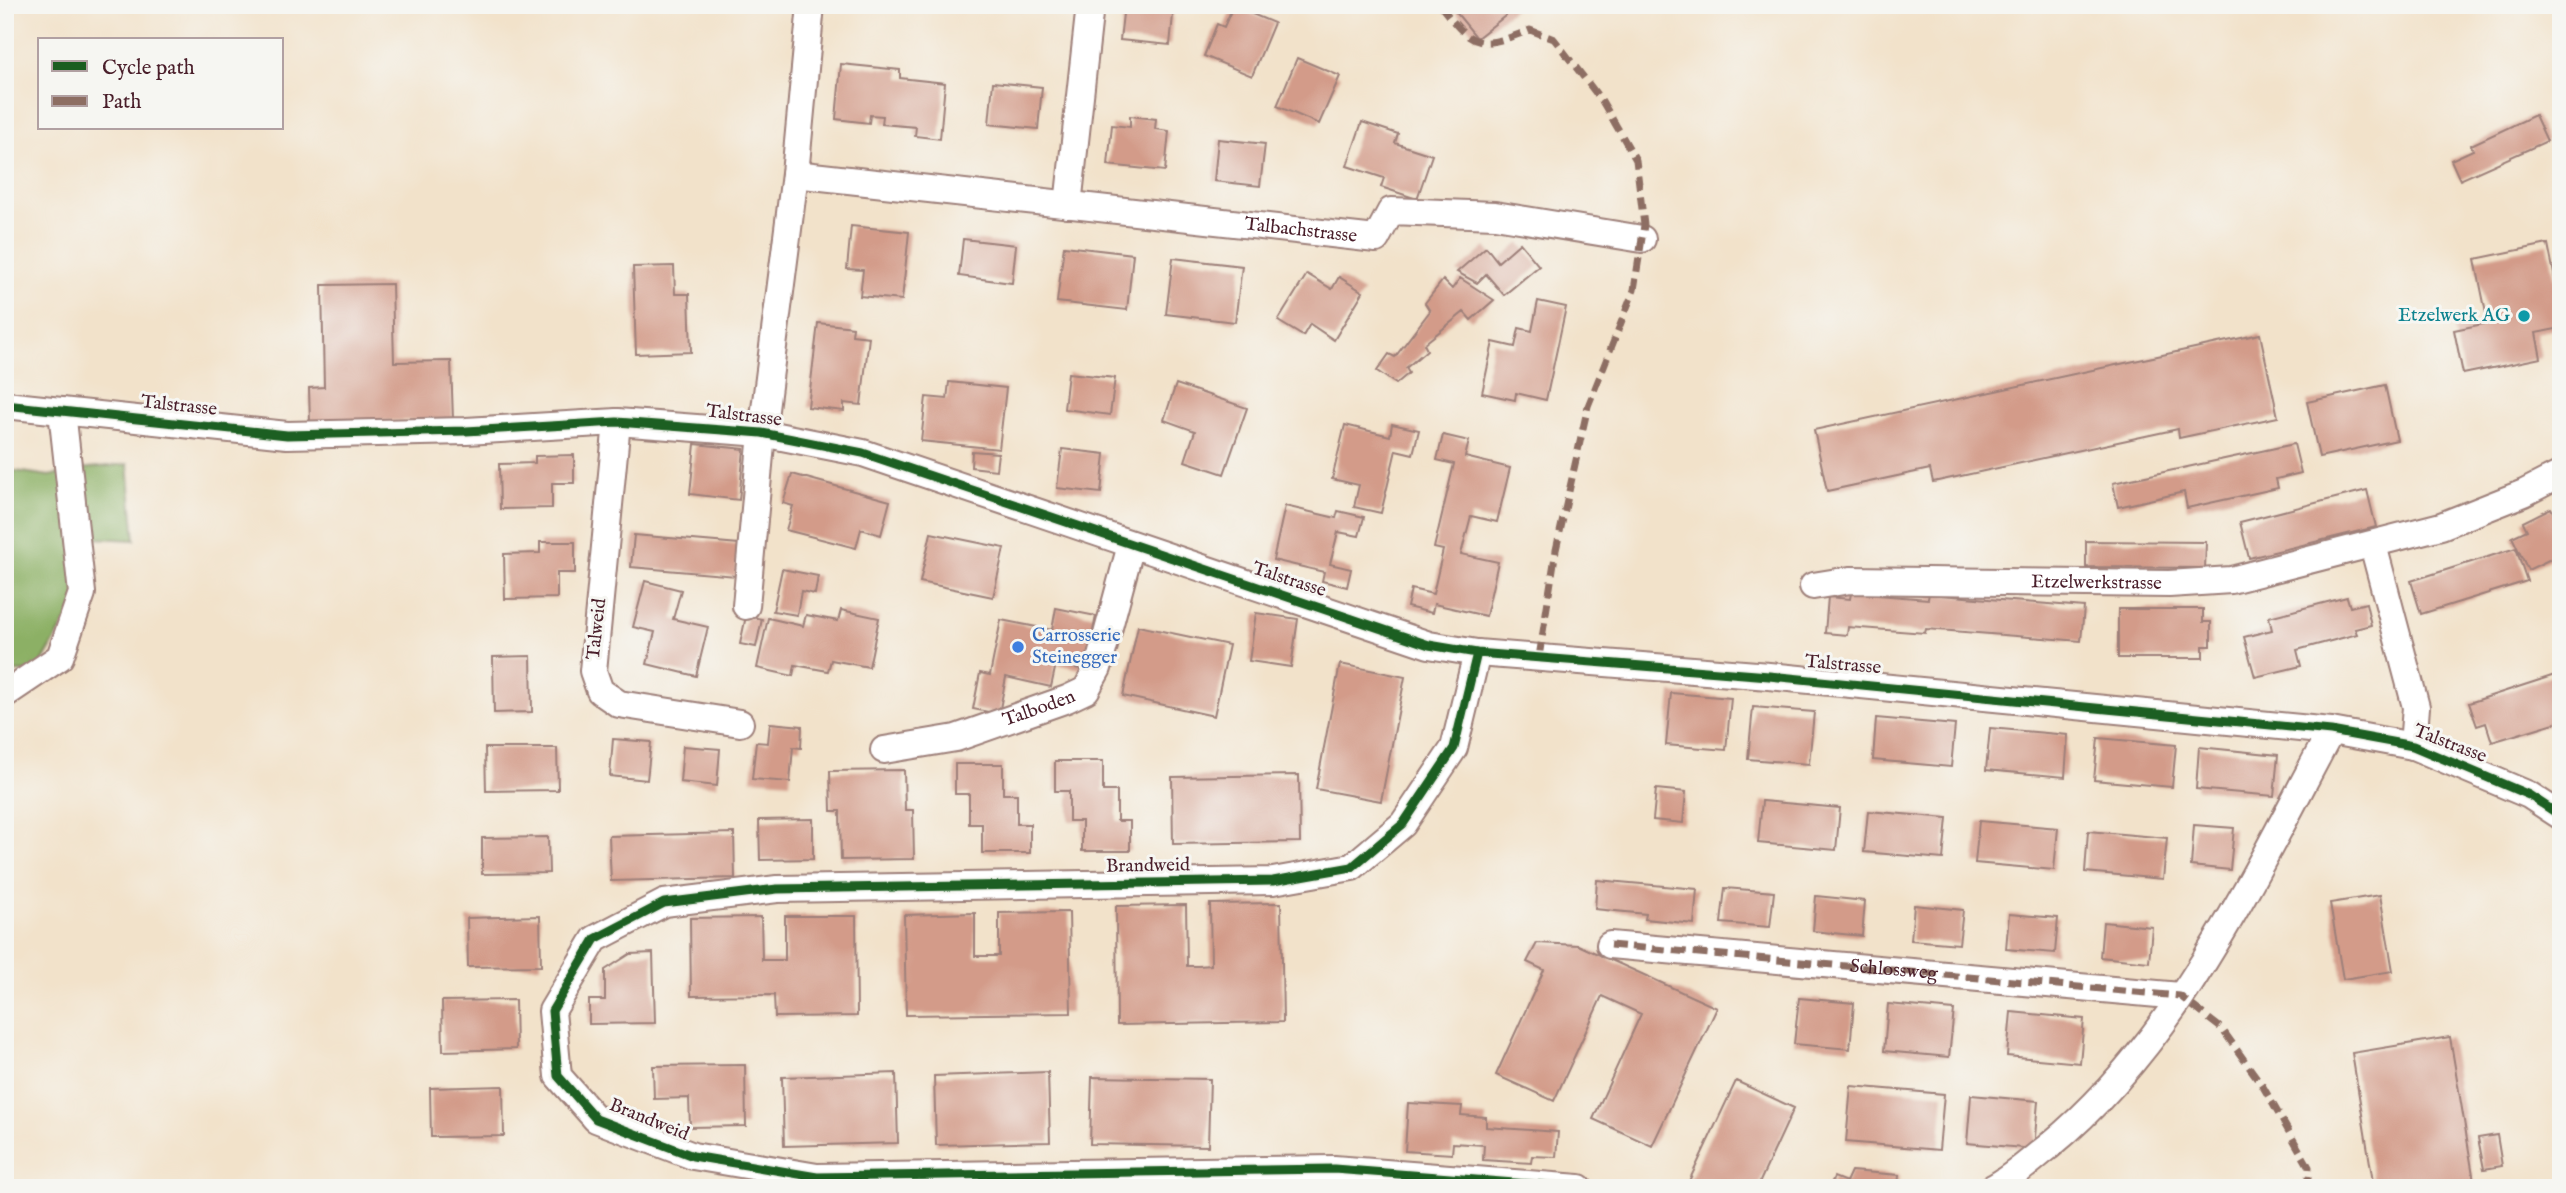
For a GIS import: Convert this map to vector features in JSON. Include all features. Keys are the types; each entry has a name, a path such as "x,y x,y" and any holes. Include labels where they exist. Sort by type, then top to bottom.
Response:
{"street":[{"path":"746,606 762,433 795,174 811,5"},
{"path":"1068,205 1090,5"},
{"name":"Talbachstrasse","path":"795,174 1376,239 1391,211 1495,215 1642,239"},
{"name":"Talstrasse","path":"5,405 287,435 617,422 762,433 863,453 1429,645 1478,653 1790,677 2331,731 2413,746 2529,795 2561,816"},
{"path":"5,695 60,657 82,593 62,411"},
{"name":"Talweid","path":"617,422 593,671 600,691 619,704 740,723"},
{"name":"Etzelwerkstrasse","path":"1814,586 1850,580 2169,584 2231,580 2441,526 2524,493 2561,474"},
{"name":"Talboden","path":"884,750 957,738 1086,690 1098,668 1131,545"},
{"path":"2373,545 2416,707 2413,746"},
{"name":"Brandweid","path":"1478,653 1454,748 1403,824 1352,867 1273,881 777,889 664,903 595,939 552,1011 558,1076 596,1119 636,1135 693,1156 817,1177 1334,1169 1579,1188"},
{"path":"1993,1188 2007,1181 2072,1127 2130,1066 2215,946 2331,731"},
{"name":"Schlossweg","path":"1610,945 2180,996"}],"green space":[{"path":"128,464 135,540 72,537 82,593 37,672 13,671 5,666 5,486 10,470 49,476"}],"building":[{"path":"989,5 1024,5 1023,11"},
{"path":"1124,5 1174,5 1170,45 1120,40"},
{"path":"1450,5 1519,5 1477,38"},
{"path":"1233,6 1274,23 1252,76 1204,56 1217,24 1224,27"},
{"path":"1297,58 1340,76 1319,124 1277,106"},
{"path":"841,64 900,70 900,78 945,83 940,139 915,136 916,127 882,124 883,116 870,115 869,123 836,119"},
{"path":"993,82 1042,87 1038,129 989,124"},
{"path":"2535,115 2547,141 2460,180 2451,160 2473,150 2471,145"},
{"path":"1130,116 1156,119 1155,129 1169,131 1165,171 1108,165 1112,125 1130,127"},
{"path":"1362,122 1398,134 1395,143 1432,155 1417,199 1381,187 1384,178 1347,166"},
{"path":"1218,139 1265,144 1260,186 1214,181"},
{"path":"851,226 909,232 902,300 860,296 863,270 847,269"},
{"path":"963,239 1016,245 1012,283 959,276"},
{"path":"1520,243 1539,266 1504,295 1486,274 1477,283 1457,272 1486,247 1498,262"},
{"name":"Etzelwerk AG","path":"2548,244 2561,309 2561,328 2536,333 2541,358 2463,374 2454,330 2488,323 2475,259"},
{"path":"1064,246 1133,254 1127,310 1057,302"},
{"path":"1173,258 1242,266 1235,322 1166,314"},
{"path":"674,266 675,294 689,294 691,352 636,354 633,267"},
{"path":"1307,274 1332,289 1339,277 1363,292 1334,340 1310,324 1303,336 1278,321"},
{"path":"1460,278 1494,300 1471,320 1464,312 1424,344 1427,350 1406,368 1409,373 1396,384 1377,371 1389,354 1395,357 1430,311 1425,303 1443,280 1452,289"},
{"path":"392,284 394,362 451,361 453,420 310,422 309,388 324,387 322,285"},
{"path":"1538,301 1566,307 1546,400 1516,393 1515,400 1482,393 1493,342 1515,347 1519,328 1532,331"},
{"path":"818,323 853,327 852,335 869,337 861,405 844,403 844,411 808,407"},
{"path":"2260,334 2278,417 2179,438 2178,429 1933,482 1930,469 1827,491 1814,430"},
{"path":"1068,373 1115,378 1110,415 1064,409"},
{"path":"949,382 1006,388 999,449 921,441 926,397 947,399"},
{"path":"1176,384 1247,408 1224,474 1185,461 1195,431 1164,420"},
{"path":"2385,385 2397,440 2319,457 2307,402"},
{"path":"1392,424 1419,430 1413,454 1396,450 1381,513 1354,507 1359,485 1332,479 1345,425 1390,436"},
{"path":"1443,435 1469,441 1465,457 1510,468 1497,522 1471,516 1461,554 1498,562 1486,616 1434,604 1432,613 1407,607 1411,589 1433,594 1443,550 1434,548 1454,464 1437,460"},
{"path":"695,444 744,449 739,500 690,494"},
{"path":"2294,444 2301,473 2276,479 2278,488 2187,508 2184,492 2118,507 2113,483"},
{"path":"1062,449 1105,454 1101,493 1057,488"},
{"path":"972,451 998,453 996,470 971,467"},
{"path":"574,455 574,483 552,483 552,508 500,509 499,464 535,463 535,456"},
{"path":"792,474 890,501 881,535 861,529 856,548 786,530 793,506 783,503"},
{"path":"2367,490 2376,527 2249,558 2240,522"},
{"path":"1285,506 1336,518 1338,511 1364,517 1359,536 1338,532 1330,564 1351,569 1347,587 1322,581 1324,572 1273,560"},
{"path":"2551,508 2555,516 2561,513 2561,554 2528,570 2512,537 2527,530 2523,522"},
{"path":"931,533 1004,548 993,597 920,582"},
{"path":"634,535 739,544 736,576 631,567"},
{"path":"2086,541 2206,542 2205,568 2086,567"},
{"path":"540,542 575,542 575,573 557,573 557,598 505,599 504,554 540,553"},
{"path":"2516,548 2527,581 2421,614 2411,581"},
{"path":"782,569 818,576 815,594 801,591 797,615 773,611"},
{"path":"645,581 681,590 673,619 708,627 696,676 647,664 655,632 633,627"},
{"path":"1851,593 1928,599 1929,594 2084,607 2081,641 1926,629 1925,633 1848,627 1847,635 1825,633 1828,597 1850,599"},
{"path":"2347,597 2350,607 2366,603 2371,625 2355,629 2357,634 2297,650 2301,666 2255,677 2244,637 2272,630 2269,617"},
{"path":"1056,608 1096,616 1085,670 1056,664 1051,687 1006,677 999,714 973,709 980,673 990,675 1001,620 1052,630"},
{"path":"2118,609 2203,609 2203,622 2211,622 2211,646 2203,646 2203,658 2118,658"},
{"path":"841,610 879,618 869,667 831,660 828,671 795,665 793,676 757,668 768,618 803,626 806,615 838,621"},
{"path":"1256,613 1298,619 1291,667 1249,661"},
{"path":"746,616 762,619 756,647 740,644"},
{"path":"1138,626 1229,645 1214,716 1123,696"},
{"path":"531,656 532,712 494,713 493,657"},
{"path":"1340,664 1405,677 1381,801 1316,789"},
{"path":"2561,673 2561,721 2492,742 2486,723 2477,726 2469,703"},
{"path":"1671,693 1731,698 1726,750 1666,745"},
{"path":"1753,707 1814,712 1809,764 1748,759"},
{"path":"1876,718 1955,725 1951,767 1873,760"},
{"path":"770,723 802,726 801,748 793,747 790,782 752,779 756,742 768,743"},
{"path":"1990,728 2068,735 2065,777 1986,770"},
{"path":"2098,738 2176,745 2172,787 2094,780"},
{"path":"613,739 651,742 647,780 610,776"},
{"path":"683,746 720,749 717,786 680,782"},
{"path":"2199,747 2278,755 2274,796 2196,789"},
{"path":"485,748 557,748 558,790 486,791"},
{"path":"1055,761 1103,761 1103,791 1117,791 1117,821 1130,821 1130,851 1082,851 1082,821 1069,821 1069,791 1055,791"},
{"path":"955,764 1003,764 1003,794 1017,794 1017,824 1030,824 1030,853 982,853 982,824 969,824 969,794 955,794"},
{"path":"904,770 905,810 913,810 914,859 841,860 840,811 831,811 830,771"},
{"path":"1299,775 1300,842 1173,844 1172,777"},
{"path":"1656,789 1686,792 1683,823 1653,820"},
{"path":"1762,801 1840,808 1836,850 1758,843"},
{"path":"1868,811 1947,818 1943,859 1864,852"},
{"path":"813,819 813,859 760,860 759,820"},
{"path":"1979,821 2058,828 2054,870 1975,863"},
{"path":"2194,825 2234,828 2230,870 2191,866"},
{"path":"2088,831 2167,838 2163,879 2085,872"},
{"path":"734,833 735,878 611,881 609,836"},
{"path":"548,837 549,873 482,874 482,838"},
{"path":"1597,880 1697,889 1694,924 1645,919 1646,914 1595,909"},
{"path":"1725,888 1774,892 1770,927 1721,923"},
{"path":"2380,895 2393,971 2343,979 2330,903"},
{"path":"1816,896 1865,901 1862,936 1813,931"},
{"path":"1281,903 1283,1022 1117,1025 1116,906 1186,905 1187,966 1199,966 1211,965 1210,904"},
{"path":"1914,905 1963,910 1959,944 1911,940"},
{"path":"1069,912 1071,1013 906,1015 904,915 975,913 975,956 999,956 999,913"},
{"path":"2009,914 2058,918 2055,953 2006,949"},
{"path":"540,916 541,966 468,967 467,918"},
{"path":"785,916 856,916 857,1016 775,1017 774,995 691,996 690,918 761,917 762,960 785,960"},
{"path":"2103,922 2152,927 2149,962 2100,957"},
{"path":"1537,943 1578,945 1717,1008 1652,1146 1593,1119 1641,1014 1602,996 1554,1101 1496,1075 1544,970 1527,962"},
{"path":"653,953 655,1023 589,1024 589,1000 605,1000 605,970 630,954"},
{"path":"1799,998 1854,1003 1850,1049 1794,1044"},
{"path":"515,1000 516,1049 443,1051 442,1001"},
{"path":"1888,1004 1954,1010 1949,1057 1884,1051"},
{"path":"2011,1012 2084,1019 2080,1063 2007,1056"},
{"path":"2450,1037 2475,1187 2374,1188 2352,1053"},
{"path":"745,1065 746,1126 690,1127 689,1098 654,1099 653,1066"},
{"path":"1048,1072 1050,1142 936,1145 934,1076"},
{"path":"896,1073 898,1143 784,1146 782,1077"},
{"path":"1092,1077 1210,1079 1208,1146 1090,1144"},
{"path":"1736,1081 1794,1108 1757,1188 1703,1188 1689,1181"},
{"path":"503,1086 504,1136 431,1137 430,1088"},
{"path":"1851,1086 1944,1094 1939,1150 1846,1142"},
{"path":"1971,1095 2038,1101 2034,1149 1967,1143"},
{"path":"1408,1103 1462,1106 1461,1115 1486,1117 1486,1127 1558,1132 1556,1157 1532,1156 1531,1163 1483,1160 1484,1145 1453,1143 1452,1154 1405,1151"},
{"path":"2497,1135 2502,1166 2484,1169 2478,1138"},
{"path":"1851,1171 1899,1175 1898,1188 1829,1188 1834,1177 1846,1182"}],"marked path":[{"path":"1440,5 1461,30 1478,41 1499,41 1530,30 1554,39 1602,101 1636,160 1644,225 1634,290 1588,406 1556,550 1539,657"},
{"path":"1610,945 2180,996 2222,1029 2262,1085 2309,1167 2307,1188"}],"cycle path":[{"path":"5,405 287,435 466,431 617,422 762,433 863,453 1429,645 1477,653 1769,676 2331,731 2413,746 2529,795 2561,816"},
{"path":"1477,653 1454,748 1403,824 1352,867 1273,881 777,889 664,903 595,939 552,1011 558,1076 596,1119 693,1156 817,1177 1334,1169 1579,1188"}],"place":[{"name":"Etzelwerk AG","path":"2524,316"},
{"name":"Carrosserie Steinegger","path":"1018,647"}]}
